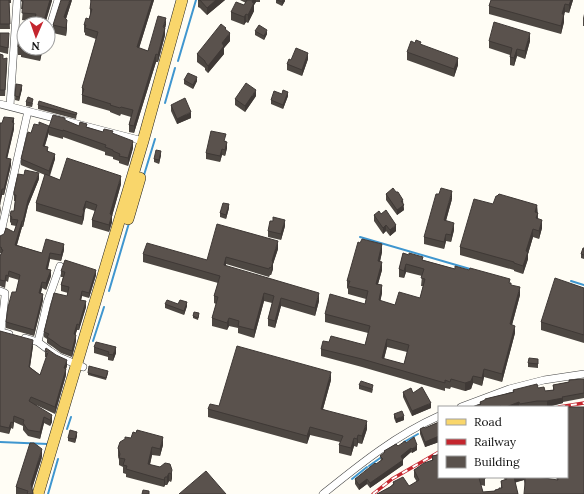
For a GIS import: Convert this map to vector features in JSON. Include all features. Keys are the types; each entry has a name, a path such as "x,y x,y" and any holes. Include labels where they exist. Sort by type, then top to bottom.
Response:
{"main road":[{"path":"178,28 182,0"},
{"path":"80,366 134,198 178,28 189,0"},
{"path":"38,494 46,481 61,432 143,141 169,61"},
{"path":"46,481 46,494"}],"street":[{"path":"10,106 13,33 17,0"},
{"path":"53,16 58,0"},
{"path":"0,104 143,141"},
{"path":"0,237 28,111"},
{"path":"38,342 47,303 60,266"},
{"path":"0,291 5,293 1,332 38,342 50,351 80,366"},
{"path":"464,406 509,389 544,380 584,374"},
{"path":"323,494 382,448 414,428 438,416"}],"building":[{"path":"0,0 9,0 10,24 0,24"},
{"path":"50,0 45,16 35,16 36,14 22,13 23,1 21,1"},
{"path":"61,0 70,0 64,17 67,20 66,28 56,26 56,16"},
{"path":"91,0 152,0 137,47 148,51 158,16 166,18 158,55 156,54 134,126 129,125 133,110 120,108 82,95 84,89 82,88 98,32 85,28 86,25 84,25 86,18 89,19 92,9 90,9"},
{"path":"200,0 216,0 207,8"},
{"path":"247,0 253,0 252,2 254,3 248,15 246,14 244,17 231,12 236,2 244,5"},
{"path":"491,0 571,0 569,5 565,4 561,26 489,6"},
{"path":"494,22 530,33 525,51 517,49 514,58 510,57 512,48 489,41"},
{"path":"221,24 230,33 222,43 224,46 208,66 197,54"},
{"path":"259,25 267,30 264,36 255,31"},
{"path":"0,33 9,33 8,48 0,46"},
{"path":"416,40 421,42 420,44 458,58 454,69 407,52 411,41 415,43"},
{"path":"296,48 308,53 302,70 287,64 289,59 291,60"},
{"path":"0,54 3,55 3,59 7,58 5,90 0,90"},
{"path":"188,73 197,77 193,85 184,80"},
{"path":"246,83 256,90 245,106 235,99"},
{"path":"16,84 22,85 19,97 15,96"},
{"path":"283,90 288,92 283,105 271,100 274,91 282,94"},
{"path":"28,97 33,99 32,103 26,102"},
{"path":"185,98 191,112 177,119 171,105"},
{"path":"39,101 77,113 76,115 38,105"},
{"path":"53,115 65,118 65,120 79,126 80,122 87,124 86,127 103,132 104,129 113,131 112,133 133,141 128,158 119,156 120,154 105,147 106,145 63,130 49,127"},
{"path":"4,117 14,118 12,122 14,123 6,158 11,159 0,200 0,123 2,123"},
{"path":"39,122 49,126 43,146 48,147 47,151 55,154 49,171 21,159 28,132 31,133 34,124 39,125"},
{"path":"211,131 226,134 224,141 227,142 225,150 222,149 220,156 206,153"},
{"path":"156,150 161,151 159,160 154,159"},
{"path":"67,158 121,176 110,214 112,215 109,225 92,220 97,205 86,201 82,217 36,203 45,174 60,180"},
{"path":"25,170 39,173 28,200 15,245 42,253 46,239 64,244 61,255 50,253 46,269 51,270 46,283 42,282 39,293 43,294 34,330 6,322 12,292 16,292 20,275 9,271 8,276 6,275 5,281 0,280 0,256 3,250 0,247 0,236 4,234 6,228 14,232 18,220 11,219 12,217 10,216 11,211 14,211 16,195 14,195 14,192 18,174 24,175"},
{"path":"393,188 396,192 398,192 404,205 397,210 386,194"},
{"path":"441,188 452,191 444,220 454,223 451,235 446,234 444,242 424,237 436,194 439,194"},
{"path":"499,194 537,205 535,212 538,213 536,218 542,220 539,231 533,229 523,266 514,262 460,247 474,199 493,204 496,196"},
{"path":"223,203 229,204 226,215 220,213"},
{"path":"386,210 396,225 390,230 386,225 383,228 374,215 379,211 381,214"},
{"path":"273,217 285,220 281,234 268,231 270,221 273,221"},
{"path":"217,224 278,241 272,261 273,262 271,268 270,267 269,269 226,257 224,265 319,293 315,308 281,298 275,321 268,319 274,296 264,293 254,330 238,326 239,321 229,318 227,323 212,318 218,297 214,296 220,276 143,254 147,243 207,260"},
{"path":"362,239 382,244 378,261 382,262 376,284 382,285 379,300 395,305 399,292 420,298 425,279 421,278 424,269 406,264 404,271 399,269 403,253 423,257 422,260 455,269 455,266 469,270 470,268 510,279 509,283 511,283 511,285 520,287 510,324 515,326 502,374 484,369 482,378 473,376 471,381 465,383 451,379 450,382 445,380 445,383 321,349 323,341 329,342 331,336 365,345 370,326 325,314 330,294 365,304 368,291 348,286 350,281 347,281 358,242 360,243","holes":["387,339 409,345 404,364 382,358"]},
{"path":"584,248 584,255 581,254"},
{"path":"65,260 96,270 89,293 82,291 80,300 86,301 79,325 77,324 74,334 76,335 72,351 61,347 47,337 49,334 44,332 54,293 67,296 69,287 61,285 65,272 61,271"},
{"path":"555,278 584,288 584,335 541,322"},
{"path":"167,300 178,304 180,300 187,302 184,311 165,304"},
{"path":"194,312 199,313 198,318 193,316"},
{"path":"0,331 33,340 29,367 40,375 48,352 45,351 46,348 67,360 64,368 66,369 55,407 31,397 29,401 52,415 50,420 44,417 40,432 28,430 23,423 24,420 14,416 13,423 11,422 9,428 0,426"},
{"path":"96,342 116,347 113,355 108,354 109,352 94,347"},
{"path":"237,346 331,372 321,409 367,421 362,436 358,435 357,439 354,438 351,448 339,445 343,436 310,427 307,436 208,409 210,404 219,406"},
{"path":"529,358 538,359 538,364 528,363"},
{"path":"89,366 108,371 106,378 88,373"},
{"path":"584,379 584,393 547,401 520,404 519,402 509,406 476,406 481,404 480,402 485,399 514,392 513,390 537,384 538,388 544,387 545,391 554,390 553,385 569,382 569,380"},
{"path":"361,381 373,385 372,389 359,385"},
{"path":"422,387 431,403 412,411 403,392 411,388 413,393"},
{"path":"568,407 584,407 584,494 524,494 525,478 558,480 558,478 568,478"},
{"path":"402,411 404,416 396,419 394,414"},
{"path":"438,422 438,436 425,442 420,429"},
{"path":"70,430 77,432 75,439 68,438"},
{"path":"137,430 163,437 160,449 152,447 148,464 160,467 165,463 170,464 172,470 171,474 169,473 164,480 126,469 127,466 123,465 125,459 119,458 120,454 118,448 120,442 125,439 125,437 131,438 133,432 136,433"},
{"path":"414,437 417,445 401,456 403,460 370,483 367,479 359,485 355,479 375,463 376,464 383,459 380,456 385,452 384,451 396,444 398,446 405,441 406,443"},
{"path":"30,443 34,443 42,449 31,484 33,494 27,494 28,491 16,487"},
{"path":"438,455 438,478 479,478 483,492 495,491 502,488 501,481 506,478 514,478 518,494 377,494 394,484 393,482 403,477 409,486 419,480 414,470 424,463 433,460 432,456"},
{"path":"206,471 226,494 179,494"},
{"path":"143,490 149,491 149,494 142,494"}],"waterway":[{"path":"178,61 196,0"},
{"path":"165,103 175,68"},
{"path":"144,175 155,139"},
{"path":"109,291 129,223"},
{"path":"360,237 470,269"},
{"path":"571,281 584,285"},
{"path":"93,341 104,307"},
{"path":"67,429 71,417"},
{"path":"404,442 418,434"},
{"path":"0,442 48,444"},
{"path":"369,466 383,456"},
{"path":"48,494 58,459"},
{"path":"352,479 367,467"}],"railway":[{"path":"565,406 584,403"},
{"path":"373,494 392,479 438,453"}]}
